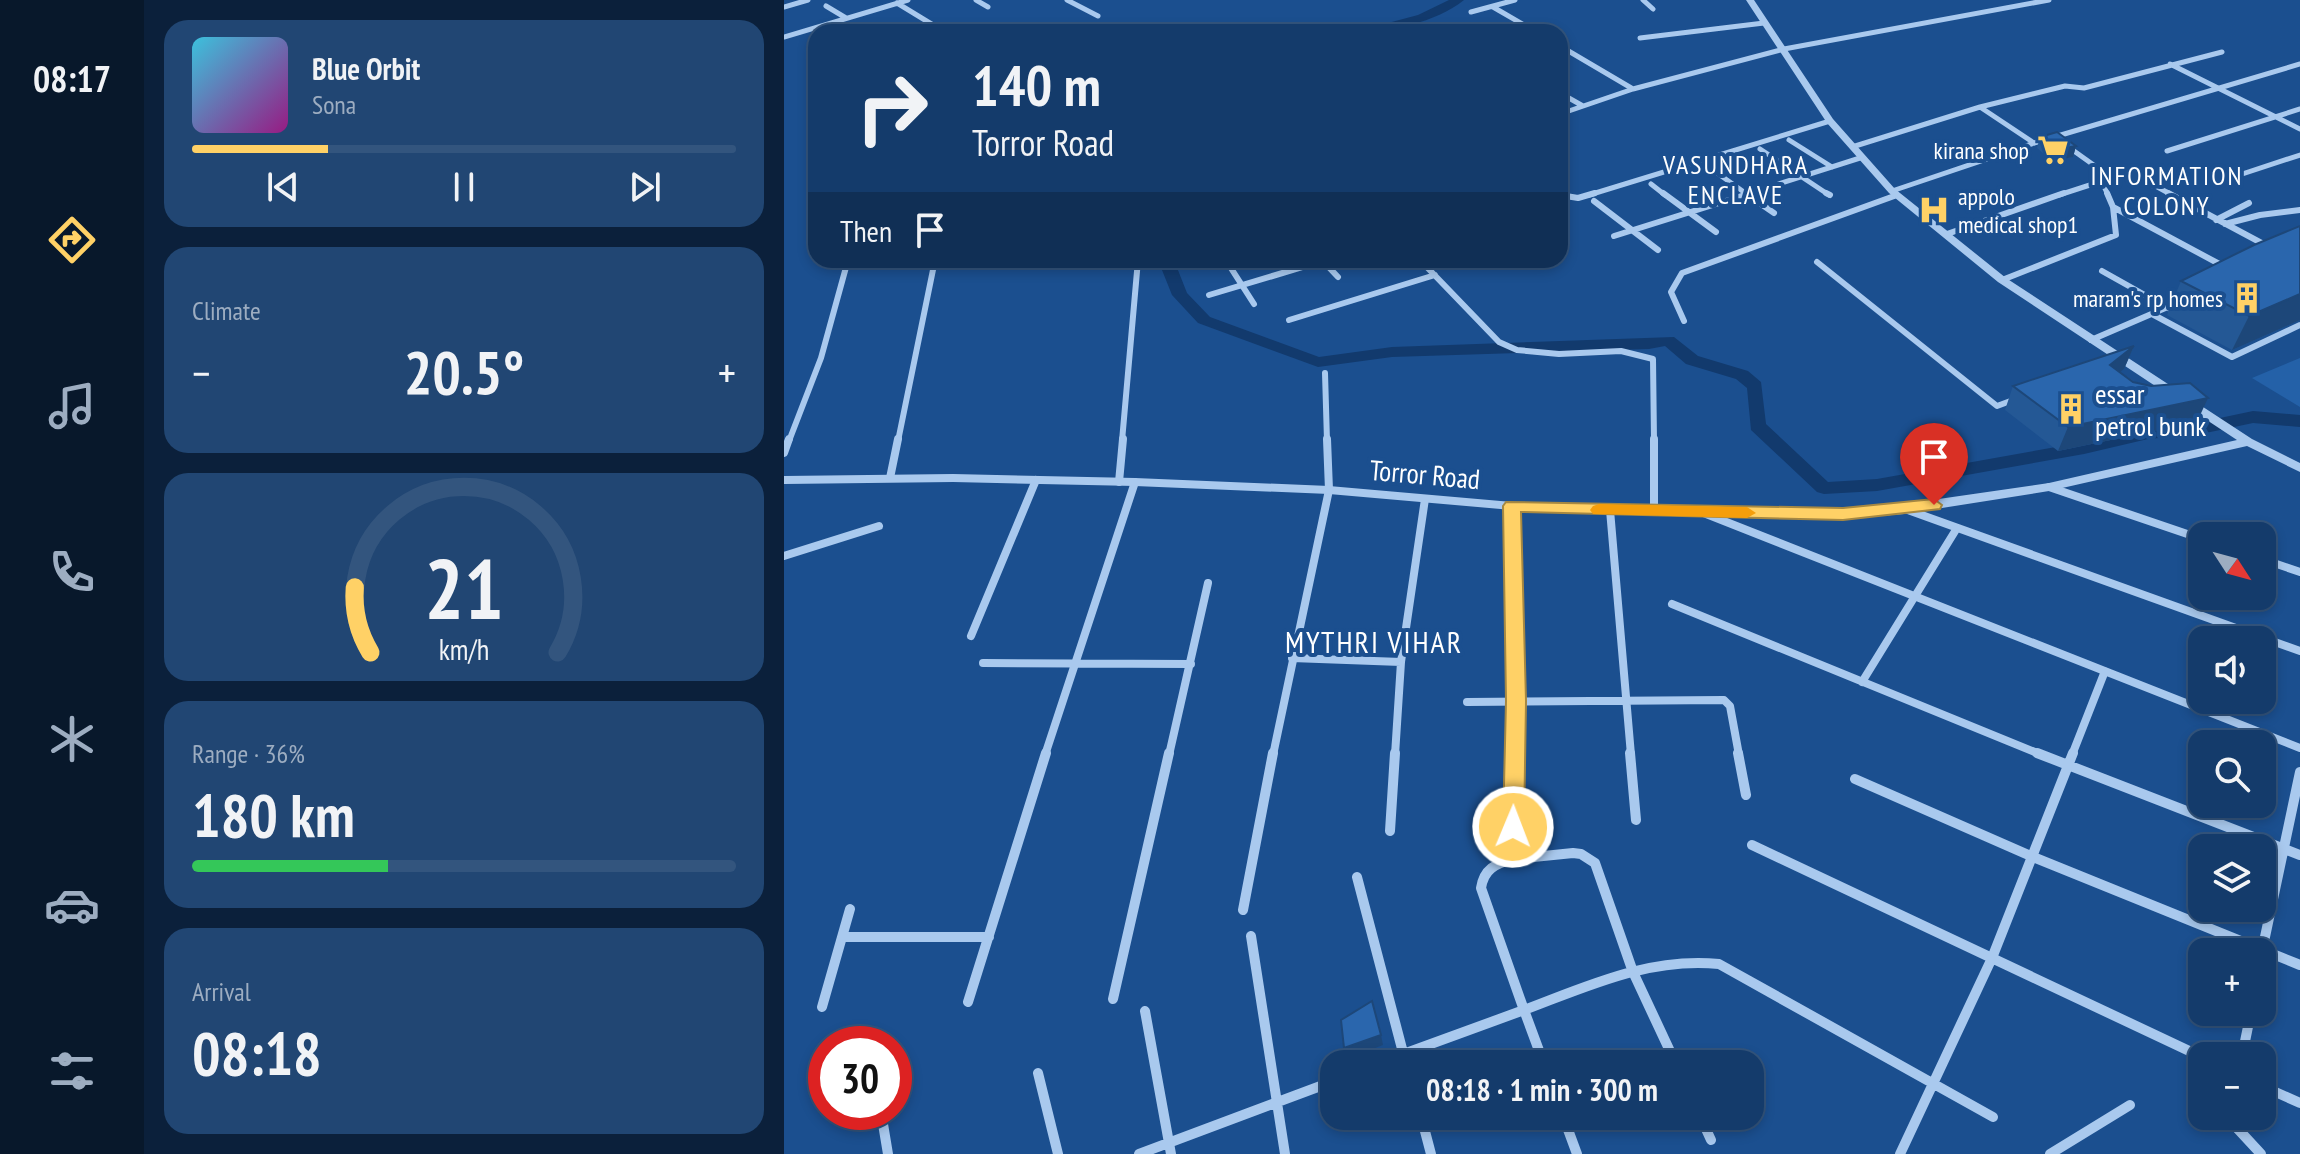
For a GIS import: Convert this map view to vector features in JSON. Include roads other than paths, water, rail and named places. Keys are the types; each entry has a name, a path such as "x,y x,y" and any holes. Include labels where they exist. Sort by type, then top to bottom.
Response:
{"street":[{"path":"785,6 808,0"},
{"path":"826,24 908,0"},
{"path":"976,0 988,7"},
{"path":"1067,0 1098,16"},
{"path":"1471,12 1515,0"},
{"path":"1643,0 1653,9"},
{"path":"1750,0 1830,121 1860,158 1895,193 2002,280 2248,442 2300,468"},
{"path":"1568,111 1633,89 1784,49 2049,0"},
{"path":"896,2 932,24"},
{"path":"826,6 846,18"},
{"path":"1493,7 1522,24"},
{"path":"1640,38 1764,23"},
{"path":"784,37 808,30"},
{"path":"1568,51 1633,89"},
{"path":"1852,147 1980,107 2065,86 2084,88 2222,52"},
{"path":"2170,64 2300,129"},
{"path":"1684,321 1671,292 1682,273 2034,143 2300,64"},
{"path":"1568,98 1583,106"},
{"path":"1980,107 2034,143"},
{"path":"2167,151 2300,109"},
{"path":"1568,196 1578,198 1830,121"},
{"path":"2002,280 2116,235 2113,207 2102,171 2055,137"},
{"path":"1789,140 1832,167"},
{"path":"1760,149 1830,195"},
{"path":"2224,180 2300,155"},
{"path":"1614,236 1860,158"},
{"path":"1706,165 1774,213"},
{"path":"1947,234 2130,172 2280,253"},
{"path":"2153,186 2180,175"},
{"path":"1651,184 1716,232"},
{"path":"1594,201 1658,250"},
{"path":"2216,220 2249,203"},
{"path":"2113,207 2236,273"},
{"path":"2225,224 2260,215 2300,210"},
{"path":"1817,262 1997,406 2023,396"},
{"path":"784,453 821,358 846,268"},
{"path":"890,478 933,268"},
{"path":"1119,482 1137,268"},
{"path":"1231,268 1254,304"},
{"path":"1209,295 1298,268"},
{"path":"1331,268 1338,277"},
{"path":"1428,268 1499,342 1511,350 1542,355 1637,352 1653,359 1654,511"},
{"path":"2102,271 2168,308"},
{"path":"1289,320 1435,275"},
{"path":"2091,340 2181,301"},
{"path":"2152,314 2232,357 2300,325"},
{"path":"2112,367 2127,362"},
{"path":"1243,910 1292,658 1329,490 1325,373"},
{"name":"Torror Road","path":"784,480 890,478 1135,482 1329,490 1512,506 1843,514 1904,509 2049,487 2248,442"},
{"path":"971,636 1036,480"},
{"path":"968,1002 1073,665 1135,482"},
{"path":"2049,487 2188,534"},
{"path":"1390,831 1401,662 1425,499"},
{"path":"1512,506 1516,701 1513,859"},
{"path":"1904,509 2300,651"},
{"path":"1610,510 1636,820"},
{"path":"1700,512 2300,748"},
{"path":"784,556 879,526"},
{"path":"1862,682 1957,528"},
{"path":"2276,564 2300,572"},
{"path":"1113,999 1208,583"},
{"path":"1672,604 2068,766 2300,855"},
{"path":"1292,658 1401,662"},
{"path":"983,663 1191,664"},
{"path":"1900,1154 1992,958 2105,671"},
{"path":"1467,702 1727,701 1746,795"},
{"path":"2264,938 2300,772"},
{"path":"1855,779 2033,857 2232,938"},
{"path":"1752,845 2188,1050"},
{"path":"1539,1050 1481,888 1482,875 1490,866 1513,859 1573,853 1595,863 1633,972 1669,1050"},
{"path":"1357,877 1403,1050"},
{"path":"822,1007 850,909"},
{"path":"1251,936 1285,1154"},
{"path":"842,937 989,937"},
{"path":"2276,956 2300,965"},
{"path":"1425,1050 1524,1010 1633,972 1692,959 1719,964 1993,1117"},
{"path":"1145,1011 1170,1149"},
{"path":"1038,1073 1058,1154"},
{"path":"1139,1154 1170,1149 1320,1087"},
{"path":"2276,1092 2300,1103"},
{"path":"2052,1154 2130,1105"},
{"path":"884,1130 888,1154"},
{"path":"1425,1130 1431,1154"},
{"path":"1568,1130 1577,1154"},
{"path":"1706,1130 1711,1140"},
{"path":"2239,1130 2261,1154"}],"waterway":[{"path":"1395,24 1422,18 1458,0"},
{"path":"1169,268 1180,295 1204,320 1318,362 1392,352 1649,344 1668,340 1692,360 1742,375 1755,386 1757,426 1824,488 1877,485 2084,448 2148,433 2201,428 2253,417 2300,421"}],"place":[{"name":"kirana shop","path":"2053,150"},
{"name":"appolo medical shop1","path":"1934,210"},
{"name":"maram's rp homes","path":"2247,298"},
{"name":"essar petrol bunk","path":"2071,409"}],"district":[{"name":"VASUNDHARA ENCLAVE","path":"1736,179"},
{"name":"INFORMATION COLONY","path":"2167,190"},
{"name":"MYTHRI VIHAR","path":"1374,641"}]}
